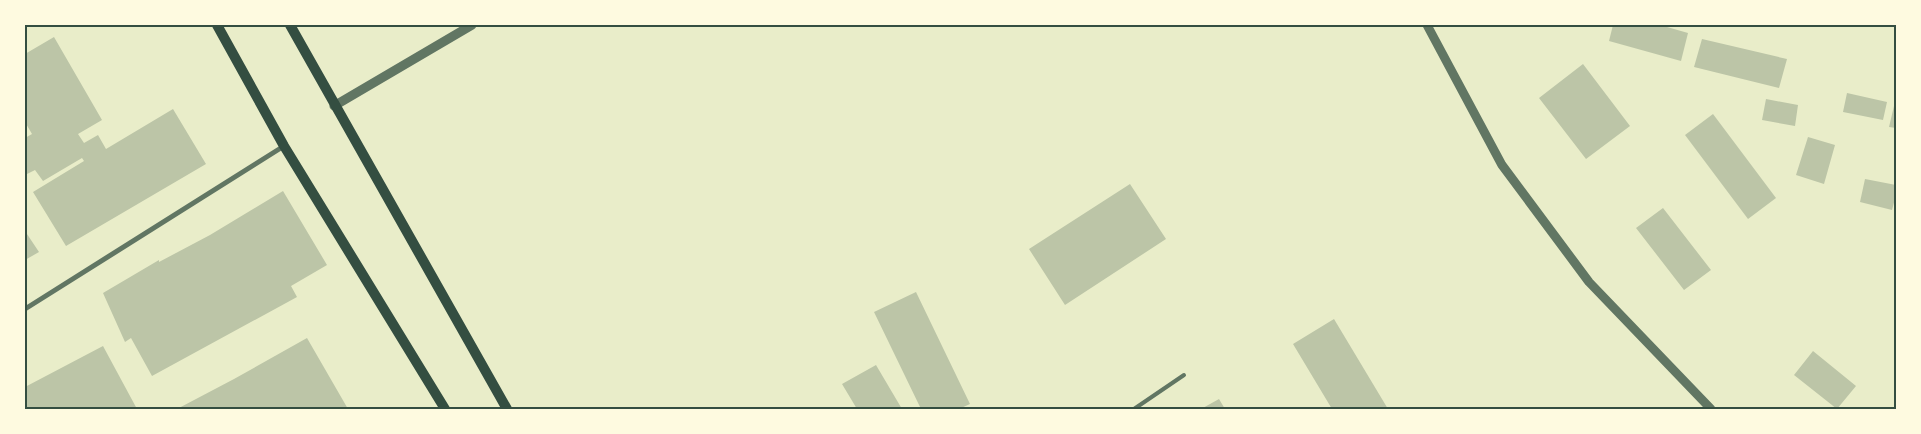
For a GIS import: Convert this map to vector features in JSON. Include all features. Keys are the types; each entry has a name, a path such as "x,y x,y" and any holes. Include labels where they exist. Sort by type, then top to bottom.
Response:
{"main road":[{"path":"217,25 284,146 444,409"},
{"path":"290,25 334,106 507,409"}],"street":[{"path":"334,106 472,25"},
{"path":"1427,25 1502,165 1589,282 1711,409"},
{"path":"25,309 284,146"}],"lane":[{"path":"1134,409 1184,375"}],"building":[{"path":"1613,25 1660,25 1688,33 1681,61 1609,41"},
{"path":"54,37 102,120 78,134 84,143 98,135 106,149 173,109 206,164 66,246 33,192 84,161 82,158 43,181 35,170 25,175 25,138 32,134 25,122 25,54"},
{"path":"1702,39 1787,59 1779,88 1694,67"},
{"path":"1583,64 1630,126 1586,159 1539,98"},
{"path":"1847,93 1887,102 1883,120 1843,112"},
{"path":"1766,99 1798,105 1795,126 1762,120"},
{"path":"1894,106 1896,106 1896,128 1889,127"},
{"path":"1713,114 1776,198 1748,219 1685,135"},
{"path":"1808,137 1835,145 1824,184 1796,175"},
{"path":"1865,179 1896,185 1896,195 1892,210 1860,202"},
{"path":"1130,184 1166,239 1065,305 1029,249"},
{"path":"283,191 327,265 291,286 297,297 152,376 131,338 125,342 103,293 159,260 159,262 210,235"},
{"path":"1663,208 1711,270 1684,290 1636,228"},
{"path":"25,231 39,252 25,260"},
{"path":"916,292 970,404 959,409 921,409 874,312"},
{"path":"1334,319 1388,409 1332,409 1293,344"},
{"path":"307,338 348,409 177,409 234,379"},
{"path":"103,346 137,409 25,409 25,387"},
{"path":"1813,351 1856,386 1837,409 1794,375"},
{"path":"876,365 902,409 857,409 842,384"},
{"path":"1219,399 1225,409 1201,409"}]}
